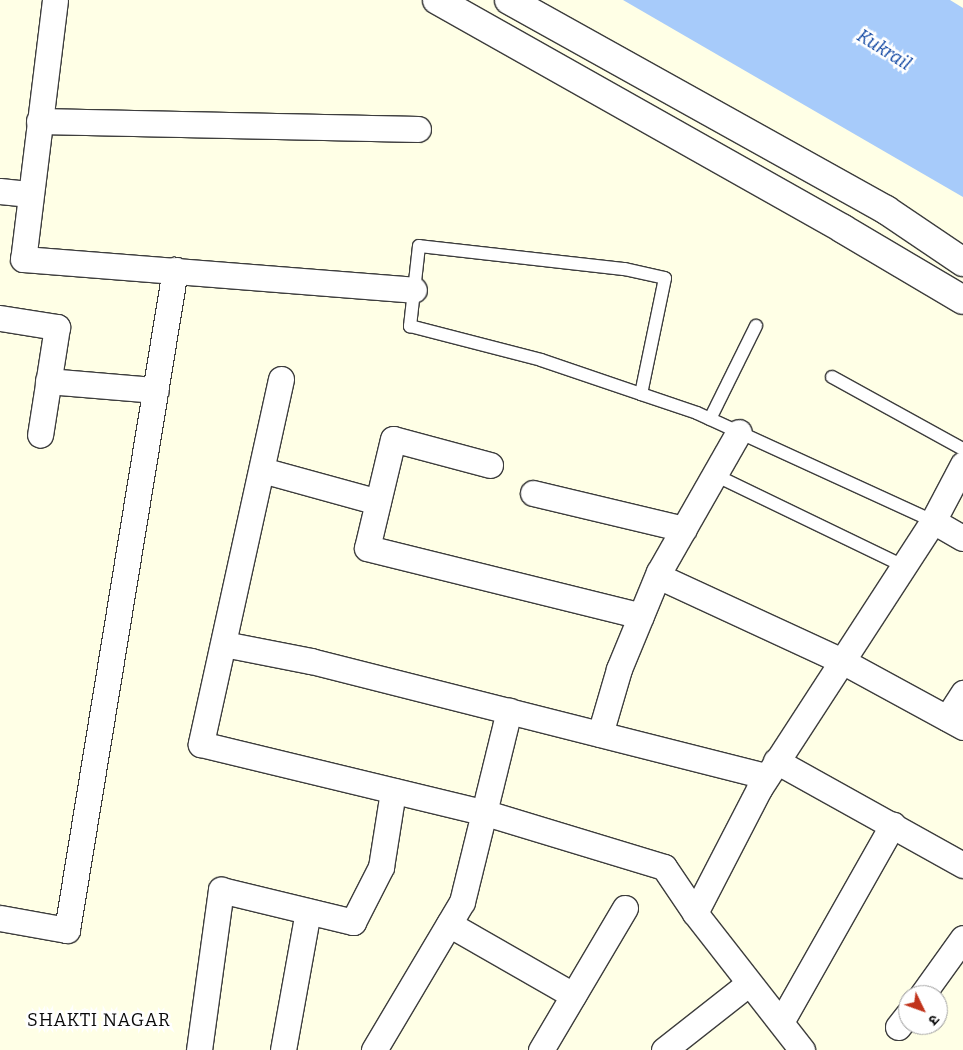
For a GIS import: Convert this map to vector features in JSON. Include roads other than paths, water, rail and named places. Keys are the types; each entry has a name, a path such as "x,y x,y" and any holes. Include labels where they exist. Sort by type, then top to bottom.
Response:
{"street":[{"path":"54,0 22,259 414,290"},
{"path":"436,0 844,229 963,300"},
{"path":"509,0 886,210 963,262"},
{"path":"39,121 418,129"},
{"path":"0,191 30,194"},
{"path":"0,918 67,930 175,270"},
{"path":"0,318 57,327 40,435"},
{"path":"281,379 201,744 486,813 664,867 695,913 802,1050"},
{"path":"48,381 156,390"},
{"path":"600,734 619,669 658,576 739,432"},
{"path":"490,465 393,439 367,548 641,616"},
{"path":"695,913 772,769 933,521 963,464"},
{"path":"262,470 378,502"},
{"path":"534,493 684,529"},
{"path":"933,521 963,538"},
{"path":"658,576 842,661 955,722 963,694"},
{"path":"224,644 311,660 600,734 772,769 893,824 963,865"},
{"path":"374,1050 462,902 486,813 509,711"},
{"path":"199,1050 221,890 353,922 381,867 393,791"},
{"path":"781,1022 893,824"},
{"path":"541,1050 624,908"},
{"path":"283,1050 308,911"},
{"path":"449,924 574,995"},
{"path":"929,985 963,938"},
{"path":"664,1050 749,983"}],"lane":[{"path":"641,394 664,278 624,269 419,246 410,326 541,360 710,419 933,521"},
{"path":"710,419 756,326"},
{"path":"832,377 963,449"},
{"path":"715,475 903,566"}],"water":[{"name":"Kukrail","path":"623,0 950,0 963,8 963,197"}],"district":[{"name":"SHAKTI NAGAR","path":"99,1020"}]}
